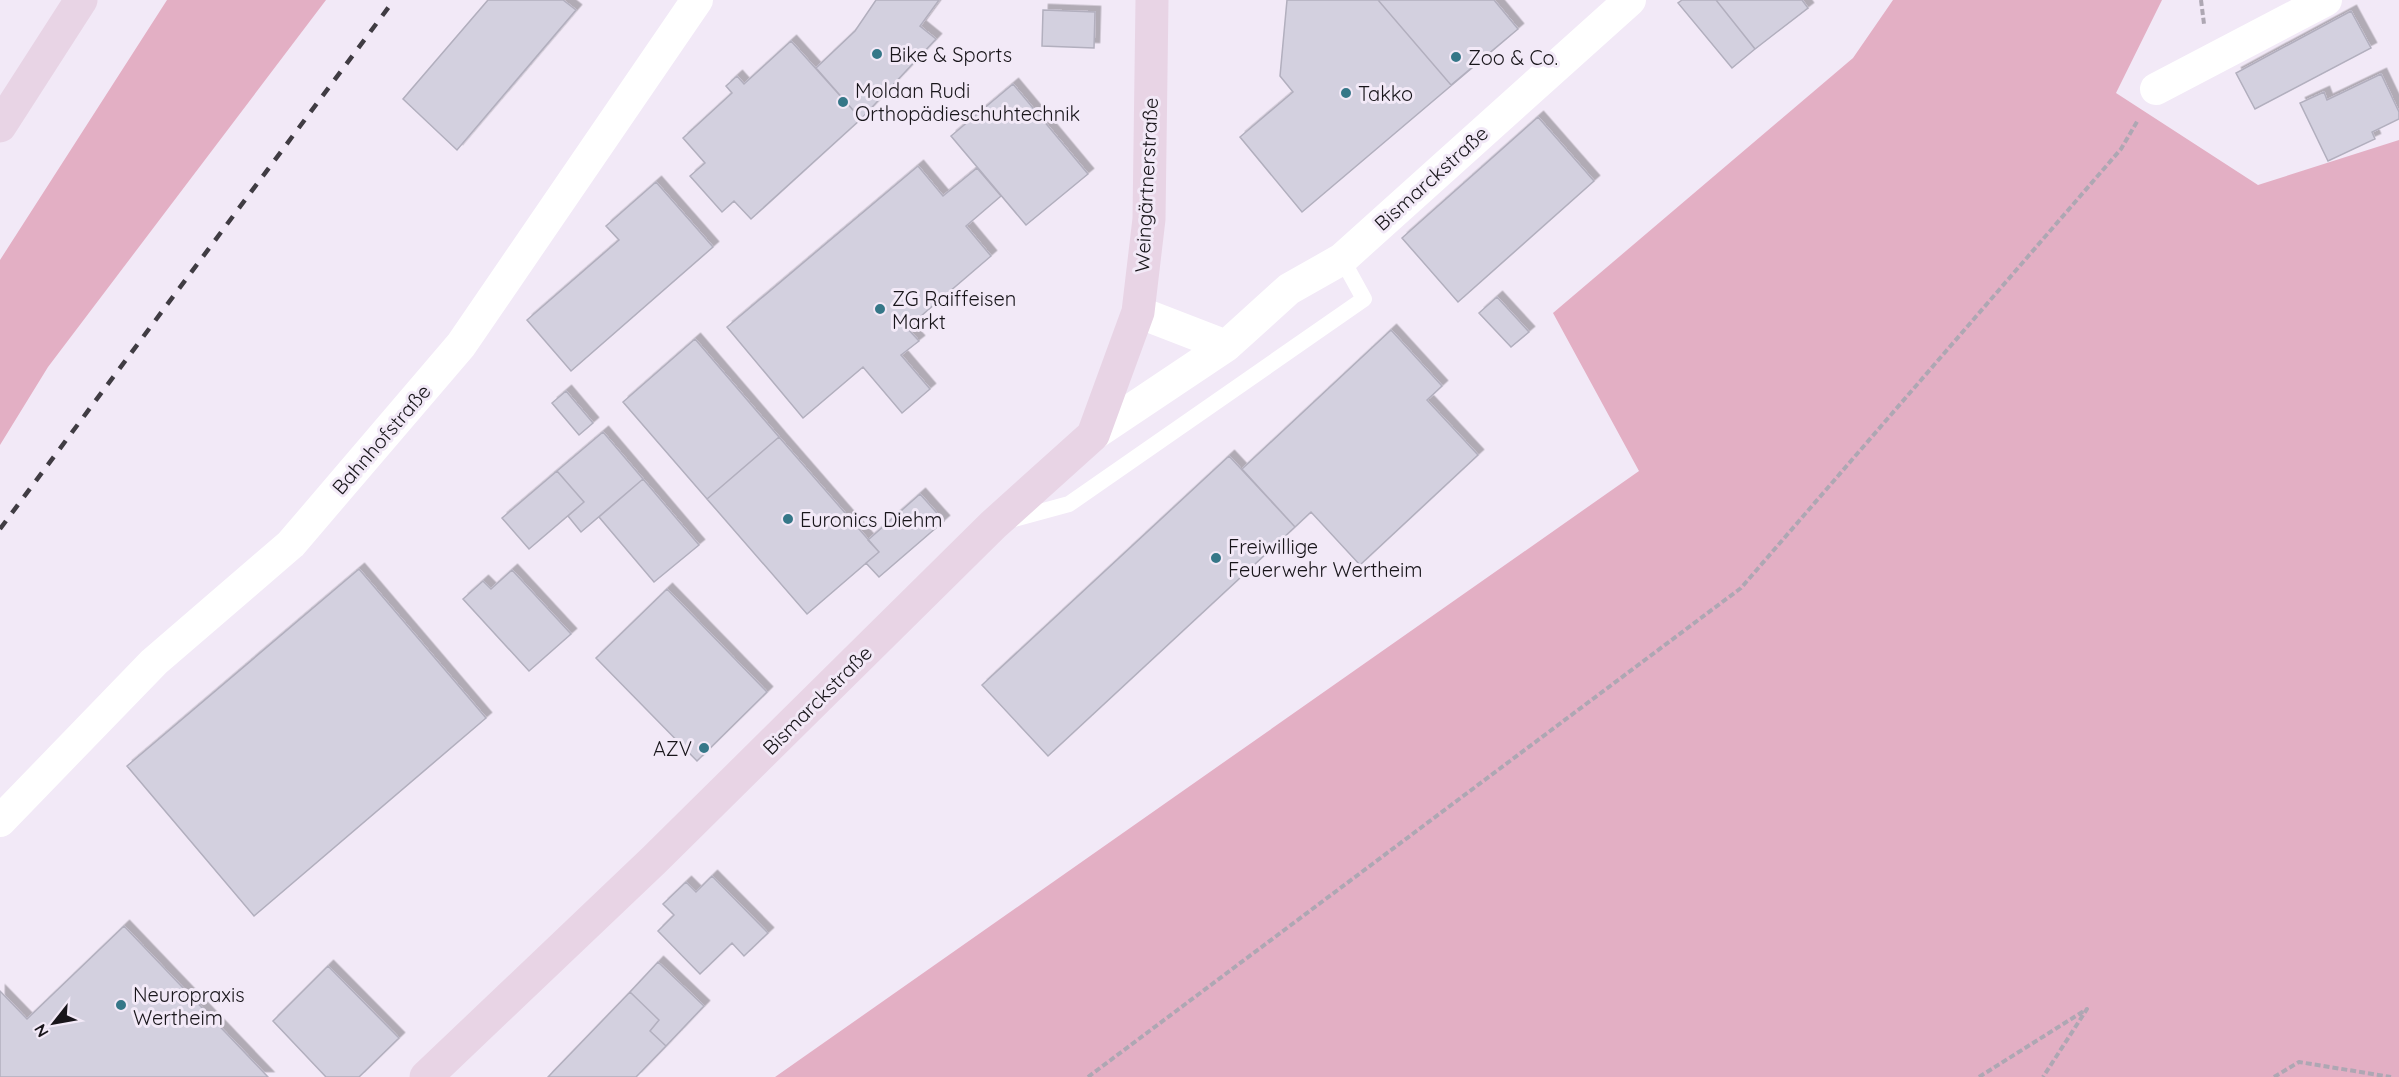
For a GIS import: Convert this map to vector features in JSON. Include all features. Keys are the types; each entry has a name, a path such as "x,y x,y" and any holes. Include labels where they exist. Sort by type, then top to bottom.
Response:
{"main road":[{"path":"0,126 81,0"},
{"name":"Weingärtnerstraße","path":"1093,435 1138,312 1149,219 1152,0"},
{"name":"Bismarckstraße","path":"426,1077 670,844 993,525 1093,435"}],"street":[{"name":"Bahnhofstraße","path":"0,821 153,662 291,544 462,345 697,0"},
{"name":"Bismarckstraße","path":"1093,435 1226,346 1289,289 1342,259 1629,0"},
{"path":"2156,89 2326,0"},
{"path":"1138,312 1226,346"}],"lane":[{"path":"993,525 1069,504 1364,299 1342,259"}],"path":[{"path":"2199,31 2204,28 2201,0"},
{"path":"1088,1077 1741,588 2121,149 2156,89"},
{"path":"1979,1077 2087,1009 2043,1077"},
{"path":"2274,1077 2299,1062 2391,1077"}],"shaded area":[{"path":"167,0 326,0 48,367 0,445 0,260"},
{"path":"1893,0 2162,0 2116,93 2258,185 2399,140 2399,1077 775,1077 1639,471 1553,313 1853,58"}],"building":[{"path":"488,0 563,0 576,10 457,150 403,99"},
{"name":"Bike & Sports","path":"876,0 939,0 920,26 936,39 861,119 816,68 855,31"},
{"path":"1287,0 1494,0 1518,29 1302,212 1240,137 1293,92 1280,76"},
{"name":"Zoo & Co.","path":"1378,0 1494,0 1518,29 1451,85"},
{"path":"1682,0 1716,0 1755,49 1732,68 1678,3"},
{"path":"1716,0 1802,0 1808,8 1755,49"},
{"path":"1043,10 1095,12 1094,48 1042,46"},
{"path":"2351,11 2371,48 2255,109 2236,73"},
{"path":"791,41 861,119 751,219 734,201 722,212 690,176 705,163 683,138 732,93 726,86 737,76 744,84"},
{"path":"2381,74 2399,112 2399,119 2372,132 2375,139 2328,161 2300,103 2324,92 2327,100"},
{"path":"1013,84 1088,174 1026,225 951,136"},
{"path":"1538,117 1594,181 1458,302 1402,238"},
{"path":"918,166 943,196 977,168 1001,196 966,226 991,256 907,328 919,341 901,355 930,389 902,413 863,367 803,418 727,327"},
{"path":"656,182 713,247 571,371 527,320 619,240 606,226"},
{"path":"1497,297 1529,332 1511,347 1479,313"},
{"path":"1391,330 1442,386 1427,400 1478,455 1360,565 1311,512 1295,527 1242,469"},
{"path":"695,339 779,437 707,499 623,402"},
{"path":"566,391 593,423 579,435 552,403"},
{"path":"603,432 643,479 581,532 568,516 584,502 557,471"},
{"name":"Euronics Diehm","path":"779,437 879,552 807,614 707,499"},
{"path":"1229,456 1295,527 1048,756 982,685"},
{"path":"557,471 584,502 529,549 502,518"},
{"path":"643,479 699,545 654,582 599,517"},
{"path":"920,494 944,521 879,577 866,563 879,552 868,540"},
{"path":"359,569 486,718 254,916 127,766"},
{"path":"512,570 571,634 529,671 463,599 483,581 491,589"},
{"path":"667,589 767,692 697,761 596,658"},
{"path":"712,876 768,933 744,956 732,943 700,974 658,931 674,915 663,904 686,882 696,892"},
{"name":"Neuropraxis Wertheim","path":"124,926 268,1077 0,1077 0,991 27,1019"},
{"path":"658,962 704,1006 666,1046 650,1031 659,1020 630,992"},
{"path":"328,966 399,1038 359,1077 326,1077 273,1021"},
{"path":"630,992 659,1020 650,1031 666,1046 636,1077 548,1077"}],"railway":[{"path":"0,529 394,0"}],"place":[{"name":"Bike & Sports","path":"877,54"},
{"name":"Zoo & Co.","path":"1456,57"},
{"name":"Takko","path":"1346,93"},
{"name":"Moldan Rudi Orthopädieschuhtechnik","path":"843,102"},
{"name":"ZG Raiffeisen Markt","path":"880,309"},
{"name":"Euronics Diehm","path":"788,519"},
{"name":"Freiwillige Feuerwehr Wertheim","path":"1216,558"},
{"name":"AZV","path":"704,748"},
{"name":"Neuropraxis Wertheim","path":"121,1005"}]}
